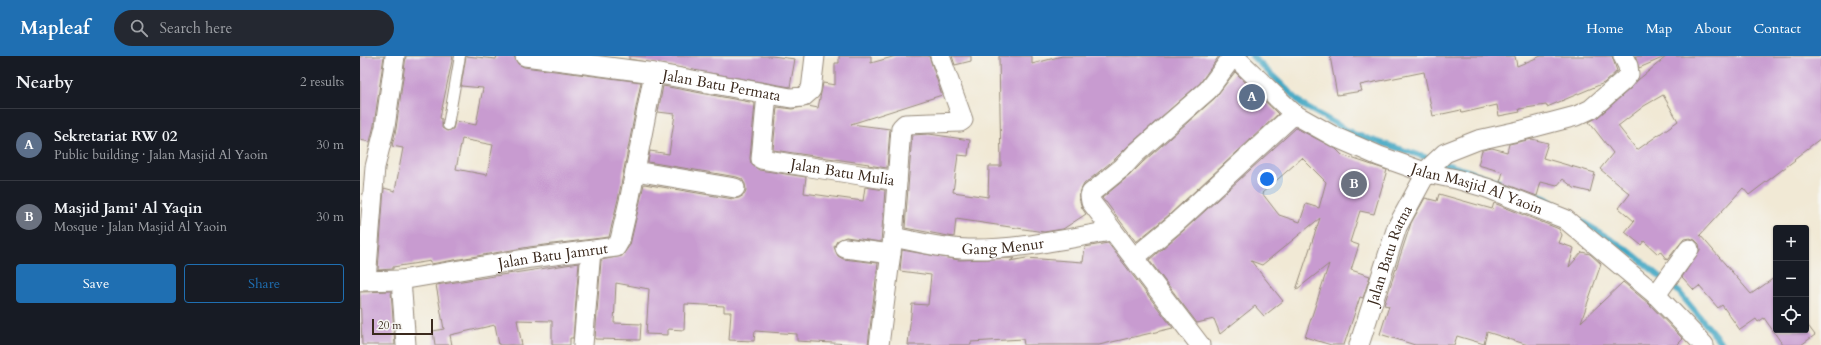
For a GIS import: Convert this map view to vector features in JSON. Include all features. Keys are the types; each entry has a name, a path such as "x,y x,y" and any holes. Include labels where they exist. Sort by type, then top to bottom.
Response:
{"street":[{"path":"363,281 375,167 385,127 394,56"},
{"name":"Jalan Batu Permata","path":"525,56 614,62 654,73 791,98 803,97 811,90 815,56"},
{"path":"896,181 902,125 960,122 963,120 940,56"},
{"path":"1200,345 1134,258 1111,231 1091,202 1090,196 1091,193 1123,167 1135,154 1208,90 1234,56"},
{"name":"Jalan Masjid Al Yaoin","path":"1234,56 1294,114 1335,137 1379,156 1429,169 1487,188 1565,219 1661,287 1704,345"},
{"name":"Jalan Batu Ratna","path":"1360,345 1397,227 1429,169 1445,153 1478,140 1576,116 1591,109 1629,74 1628,66 1623,56"},
{"name":"Jalan Batu Jamrut","path":"363,281 401,280 531,258 616,247 620,240 654,73"},
{"name":"Jalan Batu Mulia","path":"767,94 761,159 896,181 892,246 879,345"},
{"path":"1134,258 1176,223 1294,114"},
{"path":"635,171 735,188"},
{"name":"Gang Menur","path":"845,248 892,246 980,249 1027,245 1111,231"},
{"path":"1661,287 1689,250"},
{"path":"583,345 591,251"},
{"path":"401,280 406,345"}],"lane":[{"path":"448,125 460,56"}],"building":[{"path":"360,56 384,56 374,125 370,142 360,140"},
{"path":"406,56 453,56 440,118 442,119 442,128 447,131 453,129 455,121 476,125 483,88 461,86 466,56 496,59 497,56 514,56 518,64 524,67 641,82 619,195 609,237 529,247 431,264 431,261 393,267 393,269 378,270 384,188 395,191 403,148 392,146 396,129","holes":["462,139 493,145 487,175 456,169"]},
{"path":"629,56 772,56 795,59 790,87 629,59"},
{"path":"839,56 871,56 871,63 896,56 929,56 942,95 851,124 890,129 887,168 773,150 777,107 792,109 808,106 818,108 823,83 835,85 835,63 839,63"},
{"path":"952,56 971,56 971,61 955,65"},
{"path":"999,56 1032,56 1032,64 1062,56 1219,56 1200,83 1115,159 1084,184 1079,198 1082,208 1086,214 1063,229 1044,232 956,219 954,237 905,228 912,135 929,134 970,140 968,156 958,155 953,192 988,197 989,166 1001,166"},
{"path":"1330,56 1515,56 1517,66 1541,56 1612,56 1617,71 1604,83 1547,107 1546,105 1519,109 1520,112 1499,116 1497,105 1462,113 1461,110 1433,116 1424,72 1360,85 1362,91 1337,95"},
{"path":"1635,56 1667,56 1639,68"},
{"path":"1667,56 1821,56 1821,138 1749,195 1743,188 1700,235 1751,294 1773,279 1773,331 1764,318 1758,322 1756,319 1740,330 1722,305 1718,308 1699,286 1694,290 1682,277 1700,250 1699,244 1695,240 1690,238 1684,239 1667,260 1660,251 1658,254 1644,241 1641,245 1625,232 1634,221 1619,208 1630,194 1600,169 1613,153 1589,122 1598,117 1638,80","holes":["1663,95 1678,121 1637,150 1618,126 1644,106"]},
{"path":"1235,72 1278,114 1169,215 1136,242 1102,198 1130,175 1215,98"},
{"path":"663,86 755,103 750,158 751,164 759,170 806,177 804,193 863,201 865,187 885,190 881,242 846,237 837,241 834,247 838,256 843,259 878,263 868,345 797,341 797,334 755,331 754,341 729,340 731,312 724,312 724,306 685,304 684,330 668,329 668,335 646,334 649,289 616,283 614,323 641,324 640,340 595,339 601,260 622,256 630,245 644,184 733,199 744,195 746,190 742,179 737,177 648,162 650,151 669,154 675,114 658,112"},
{"path":"1296,128 1336,149 1342,155 1387,170 1374,214 1360,211 1350,242 1359,245 1351,270 1370,276 1363,298 1360,297 1344,345 1331,345 1305,337 1329,264 1296,290 1320,218 1262,265 1251,261 1283,301 1264,316 1255,306 1220,334 1214,319 1197,323 1149,260","holes":["1302,158 1326,182 1319,208 1306,204 1300,222 1279,215 1262,193"]},
{"path":"1532,139 1548,143 1543,158 1595,173 1590,192 1574,188 1563,179 1557,186 1541,182 1537,196 1500,182 1503,172 1478,165 1482,150 1492,148 1507,152 1509,144"},
{"path":"1439,194 1492,209 1494,203 1559,229 1562,235 1559,243 1574,248 1569,267 1582,252 1590,254 1601,264 1581,322 1623,282 1648,303 1683,339 1677,345 1528,345 1487,332 1484,344 1457,336 1454,345 1415,345 1380,334 1389,306 1384,305 1411,223 1425,198 1437,201"},
{"path":"1108,243 1173,328 1099,345 1024,345 1023,339 971,342 971,345 908,345 912,304 928,305 931,275 900,271 902,250 959,260 1015,258 1010,261 1026,258 1083,262 1085,247"},
{"path":"579,263 573,338 570,338 570,345 552,345 552,321 517,320 522,345 499,345 495,325 450,335 452,345 435,345 433,331 444,329 436,285"},
{"path":"391,291 395,345 362,345 360,292"},
{"path":"1809,327 1815,335 1801,345 1783,345 1775,333 1809,333"}],"waterway":[{"path":"1252,56 1304,106 1354,134 1545,198 1561,209"},
{"path":"1581,221 1628,250 1679,292 1723,345"}],"place":[{"name":"Sekretariat RW 02","path":"1252,97"},
{"name":"Masjid Jami' Al Yaqin","path":"1354,184"}]}
